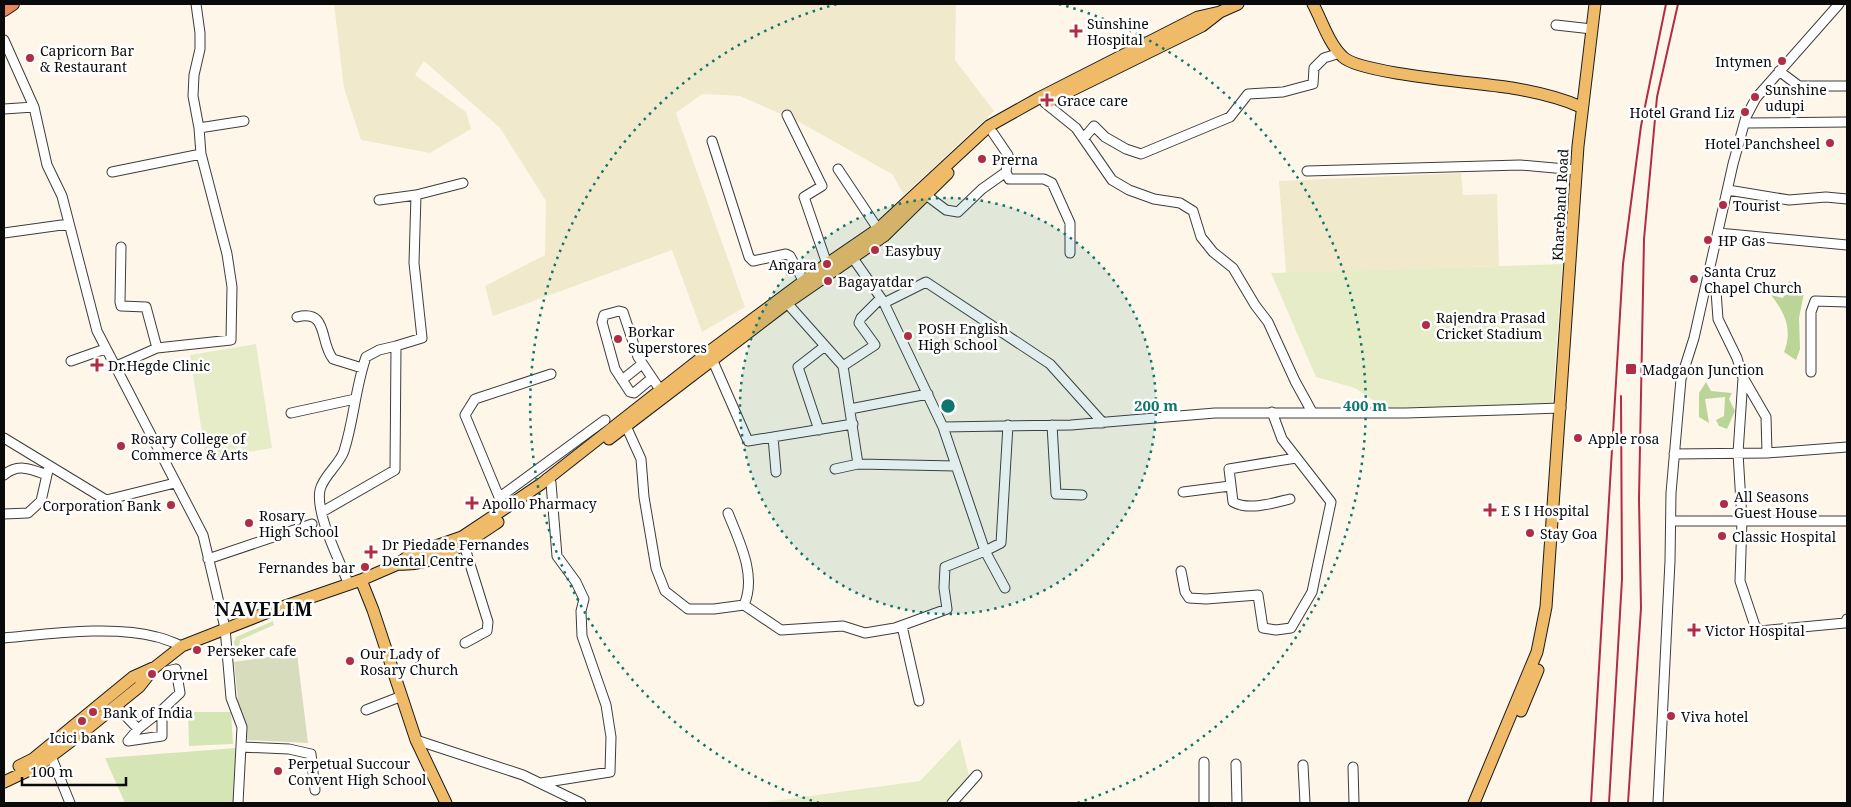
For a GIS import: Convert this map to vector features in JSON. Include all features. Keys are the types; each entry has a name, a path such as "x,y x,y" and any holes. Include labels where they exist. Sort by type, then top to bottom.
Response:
{"highway":[{"path":"4,10 12,4"}],"main road":[{"path":"398,564 414,565 464,545 626,426 663,393 827,264 851,254 884,236 993,133 1198,17 1220,12 1238,4"},
{"path":"1313,4 1343,58 1359,66 1557,96 1582,107"},
{"name":"Khareband Road","path":"1561,408 1582,107 1595,4"},
{"path":"4,782 38,766 139,687 154,668 182,646 225,628 349,585 398,564 410,555 462,536 549,481 640,405 663,393 712,359 851,254 989,126 1094,75"},
{"path":"1474,803 1537,652 1546,607 1555,467 1561,408"},
{"path":"1482,803 1544,653 1553,608 1561,408"},
{"path":"361,580 416,740 446,803"},
{"path":"4,774 33,759 133,677 154,668"}],"street":[{"path":"114,367 157,348 231,340 232,287 226,254 201,154 199,128 193,96 200,41 196,4"},
{"path":"1658,803 1674,454 1681,379 1694,338 1745,123 1756,98 1839,4"},
{"path":"1556,25 1592,29"},
{"path":"4,40 34,107 47,165 62,196 96,331 203,535 225,628 231,698 242,727 238,803"},
{"path":"1084,138 1094,126 1105,137 1126,150 1141,154 1230,117 1248,94 1283,92 1313,84 1314,68 1324,58 1340,53"},
{"path":"1779,71 1798,86 1847,86"},
{"path":"1045,103 1066,118 1084,138 1112,180 1160,201 1180,203 1193,211 1201,237 1213,252 1233,268 1255,305 1268,322 1295,381 1312,412"},
{"path":"4,110 34,107"},
{"path":"787,115 822,186 804,197 827,264"},
{"path":"199,128 244,121"},
{"path":"1745,123 1847,122"},
{"path":"993,133 1008,155 1006,172 1009,179 1044,179 1052,183 1070,223 1070,253"},
{"path":"712,140 749,257 753,261 758,261 786,254 790,256 804,282"},
{"path":"112,172 201,154"},
{"path":"1307,171 1520,165 1577,170"},
{"path":"838,169 878,229"},
{"path":"926,195 946,210 958,212 982,190 1006,172"},
{"path":"379,200 416,195 463,183"},
{"path":"1728,190 1789,200 1826,197 1847,199"},
{"path":"349,585 322,512 320,489 344,452 366,357 379,350 422,338 414,263 416,195"},
{"path":"4,232 69,224"},
{"path":"1718,233 1847,245"},
{"path":"121,247 120,302 122,306 126,307 146,307 157,348"},
{"path":"851,254 882,300 928,394 943,427 985,551 1005,588"},
{"path":"1708,280 1716,290 1718,318 1737,358 1743,378 1766,417 1767,453"},
{"path":"843,366 875,345 859,323 861,318 882,300 926,282 1050,364 1102,423"},
{"path":"1811,372 1811,312 1815,301 1847,302"},
{"path":"787,303 843,366 858,464"},
{"path":"640,405 615,369 602,322 604,315 619,311 623,312 642,364 663,393"},
{"path":"297,317 305,315 315,317 319,321 324,343 333,359 362,368"},
{"path":"322,512 395,470 396,346"},
{"path":"819,430 798,367 825,346"},
{"path":"71,361 105,349"},
{"path":"712,359 748,441 853,424"},
{"path":"622,380 642,364"},
{"path":"504,509 465,415 475,399 551,374"},
{"path":"632,394 652,378"},
{"path":"1743,378 1738,453 1742,520 1740,580 1752,618 1760,632 1845,623 1847,619"},
{"path":"850,409 928,394"},
{"path":"291,413 355,399"},
{"path":"943,427 1102,423 1215,414 1272,412 1406,414 1561,408"},
{"path":"1181,571 1185,592 1190,598 1206,599 1258,595 1263,628 1291,628 1312,592 1331,502 1282,439 1272,412"},
{"path":"500,498 605,420"},
{"path":"626,426 641,459 644,497 656,568 665,591 688,609 714,609 744,605 781,630 843,626 865,633 902,626 947,609 944,588 945,567 1001,543 1008,425"},
{"path":"1052,425 1056,494 1082,494"},
{"path":"773,437 776,472"},
{"path":"4,438 48,470 106,500 175,483"},
{"path":"1674,454 1767,453 1847,447"},
{"path":"1290,499 1275,503 1239,506 1233,502 1229,469 1296,458"},
{"path":"835,469 858,464 956,466"},
{"path":"4,475 11,469 25,467 48,470"},
{"path":"4,514 28,513 41,501 48,470"},
{"path":"541,783 610,772 611,737 606,705 582,636 581,611 584,599 576,582 557,556 549,481"},
{"path":"1183,492 1230,486"},
{"path":"728,513 748,565 748,598 744,605"},
{"path":"1671,521 1847,521"},
{"path":"208,559 312,524"},
{"path":"464,545 488,622 487,631 465,643"},
{"path":"902,626 919,701"},
{"path":"4,638 92,632 132,633 157,637 182,646"},
{"path":"162,710 162,736 128,741 138,729 180,693 176,669 168,671"},
{"path":"366,710 402,696"},
{"path":"120,710 138,729"},
{"path":"416,740 541,783 581,803"},
{"path":"241,747 289,749 311,754 315,790"},
{"path":"50,756 70,803"},
{"path":"1204,762 1204,803"},
{"path":"1236,764 1237,803"},
{"path":"1303,765 1304,803"},
{"path":"1353,767 1354,803"},
{"path":"952,803 977,775"}],"shaded area":[{"path":"334,4 956,4 955,60 994,111 904,195 892,174 801,123 740,96 702,94 676,113 745,307 702,332 672,250 493,316 485,286 545,255 546,201 500,128 424,61 415,75 466,112 471,129 430,153 361,140 344,88"},
{"path":"1461,173 1463,195 1497,194 1499,266 1286,273 1279,181"}],"green space":[{"name":"Rajendra Prasad Cricket Stadium","path":"1563,264 1552,405 1385,408 1355,388 1316,377 1271,273"},
{"path":"1789,281 1796,284 1804,293 1799,318 1800,349 1796,360 1784,352 1787,344 1788,329 1784,315 1771,295 1783,298"},
{"path":"256,344 272,448 206,459 190,355"},
{"path":"1706,382 1711,391 1732,393 1729,399 1735,411 1727,429 1719,426 1716,420 1724,416 1725,397 1705,399 1709,423 1699,417 1699,393"},
{"path":"273,621 274,625 240,640 239,652 235,653 234,642 236,637"},
{"path":"297,653 308,743 247,740 246,727 239,710 234,662"},
{"path":"188,712 231,712 233,744 189,746"},
{"path":"960,739 970,779 947,803 759,803 920,781"},
{"path":"236,748 234,803 125,803 105,758"}],"railway":[{"path":"1591,803 1623,264 1641,126 1666,4"},
{"path":"1628,803 1641,608 1639,499 1644,239 1657,97 1678,4"},
{"path":"1609,803 1622,579 1621,396"}],"place":[{"name":"Sunshine Hospital","path":"1076,31"},
{"name":"Capricorn Bar & Restaurant","path":"30,58"},
{"name":"Intymen","path":"1782,61"},
{"name":"Sunshine udupi","path":"1755,97"},
{"name":"Grace care","path":"1047,100"},
{"name":"Hotel Grand Liz","path":"1745,112"},
{"name":"Hotel Panchsheel","path":"1830,143"},
{"name":"Prerna","path":"982,159"},
{"name":"Tourist","path":"1723,205"},
{"name":"HP Gas","path":"1708,240"},
{"name":"Easybuy","path":"875,250"},
{"name":"Angara","path":"827,264"},
{"name":"Santa Cruz Chapel Church","path":"1694,279"},
{"name":"Bagayatdar","path":"828,281"},
{"name":"Rajendra Prasad Cricket Stadium","path":"1426,325"},
{"name":"POSH English High School","path":"908,336"},
{"name":"Borkar Superstores","path":"618,339"},
{"name":"Dr.Hegde Clinic","path":"97,365"},
{"name":"Madgaon Junction","path":"1631,369"},
{"name":"Apple rosa","path":"1578,438"},
{"name":"Rosary College of Commerce & Arts","path":"121,446"},
{"name":"Apollo Pharmacy","path":"472,503"},
{"name":"All Seasons Guest House","path":"1724,504"},
{"name":"Corporation Bank","path":"171,505"},
{"name":"E S I Hospital","path":"1490,510"},
{"name":"Rosary High School","path":"249,523"},
{"name":"Stay Goa","path":"1530,533"},
{"name":"Classic Hospital","path":"1722,536"},
{"name":"Dr Piedade Fernandes Dental Centre","path":"371,552"},
{"name":"Fernandes bar","path":"365,567"},
{"name":"Victor Hospital","path":"1694,630"},
{"name":"Perseker cafe","path":"197,650"},
{"name":"Our Lady of Rosary Church","path":"350,661"},
{"name":"Orvnel","path":"152,674"},
{"name":"Bank of India","path":"93,712"},
{"name":"Viva hotel","path":"1671,716"},
{"name":"Icici bank","path":"82,721"},
{"name":"Perpetual Succour Convent High School","path":"278,771"}],"district":[{"name":"NAVELIM","path":"264,609"}]}
